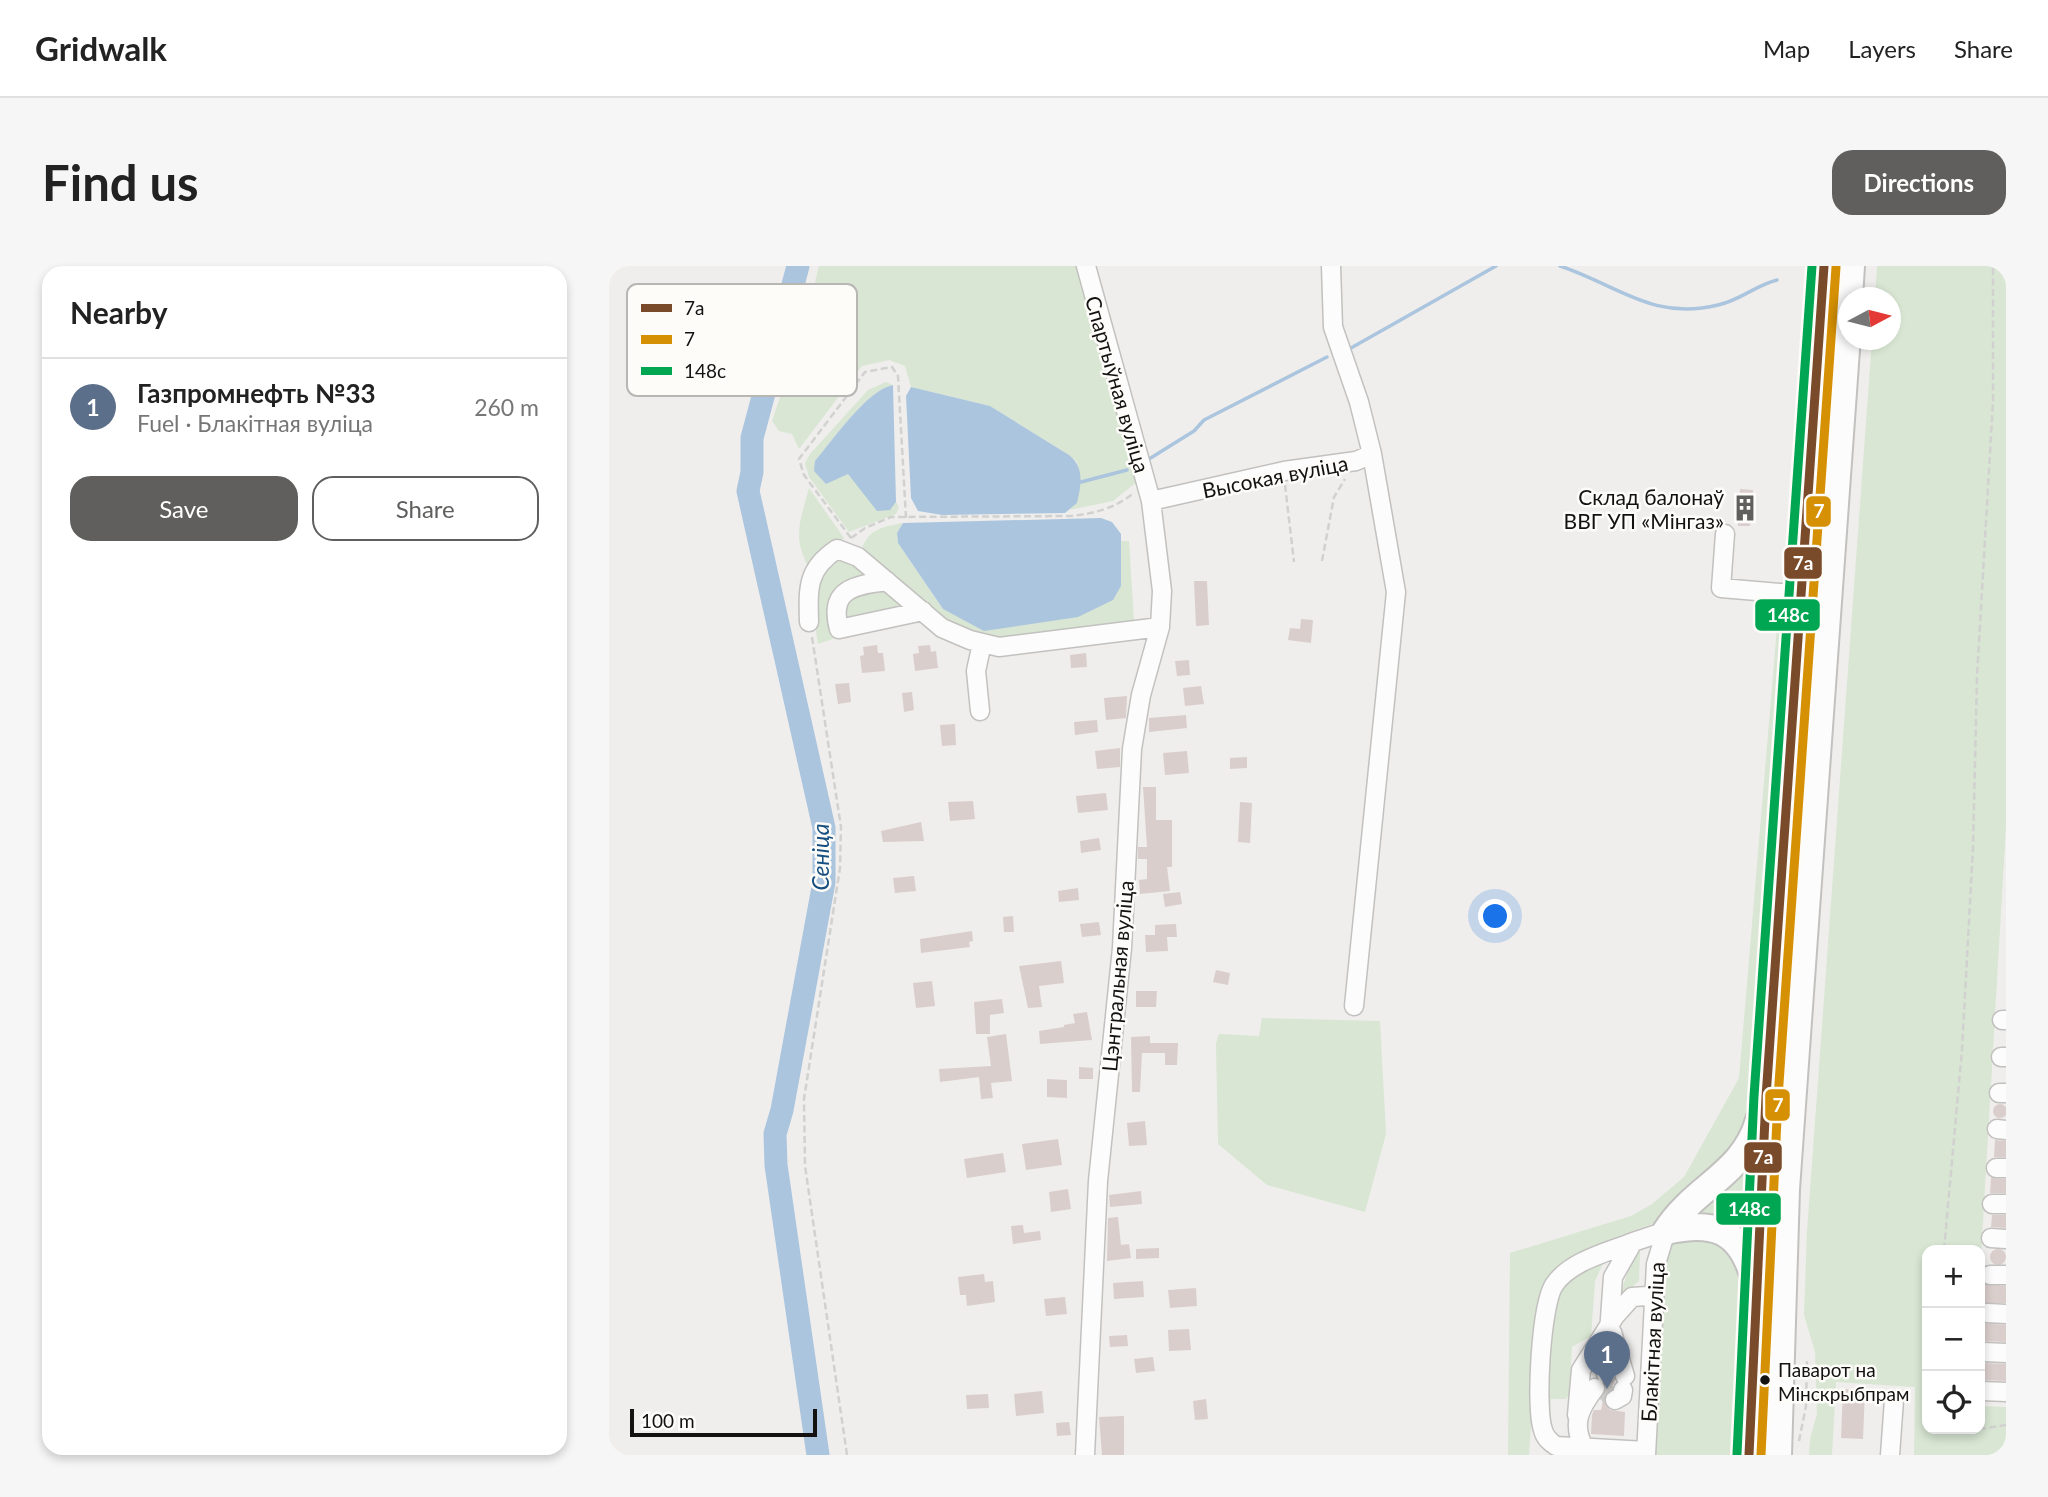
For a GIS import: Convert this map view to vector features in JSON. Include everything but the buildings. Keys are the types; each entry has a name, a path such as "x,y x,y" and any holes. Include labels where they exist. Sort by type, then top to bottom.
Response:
{"highway":[{"path":"1749,1455 1766,1097 1824,266"},
{"path":"1850,287 1851,266"},
{"path":"1788,1449 1786,1189 1846,350"},
{"path":"1666,1231 1676,1216 1739,1159 1753,1141 1766,1097"},
{"path":"1666,1231 1700,1225 1722,1231 1744,1248 1757,1286"}],"street":[{"name":"Спартыўная вуліца","path":"1086,266 1149,493"},
{"name":"Высокая вуліца","path":"1149,493 1364,457 1359,401 1333,327 1331,266"},
{"path":"1355,1006 1396,592 1364,457"},
{"name":"Цэнтральная вуліца","path":"1085,1455 1098,1181 1122,948 1132,749 1141,695 1160,627 1162,591 1149,493"},
{"path":"1725,534 1721,588 1803,595"},
{"path":"809,622 808,594 812,572 823,558 844,544 942,628 982,643 999,647 1160,627"},
{"path":"887,581 855,585 841,596 835,613 839,629 923,611"},
{"path":"980,711 976,671 982,643"},
{"path":"1646,1453 1556,1446 1547,1439 1542,1430 1543,1317 1553,1286 1577,1265 1666,1231"},
{"name":"Блакітная вуліца","path":"1646,1453 1655,1264 1666,1231"},
{"path":"1585,1449 1579,1438 1604,1389 1613,1277 1633,1242"},
{"path":"1604,1389 1581,1370 1632,1297 1647,1296 1654,1302"},
{"path":"1987,1313 2006,1314"},
{"path":"1604,1389 1610,1325"},
{"path":"1985,1352 2006,1353"},
{"path":"1985,1391 2006,1392"},
{"path":"1890,1455 1894,1400"}],"path":[{"path":"1944,1245 1962,1050 1973,847 1977,677 1993,401 1993,266"},
{"path":"857,383 865,372 892,367 898,376 906,518"},
{"path":"847,396 799,459 804,475 844,544 865,528 891,517 1084,514 1149,493"},
{"path":"1322,561 1334,497 1364,457"},
{"path":"1284,471 1294,562"},
{"path":"809,622 841,827 840,867 818,1027 804,1100 803,1126 805,1166 847,1455"},
{"path":"1788,1449 1806,1406 1807,1358"},
{"path":"1985,1428 2006,1425"}],"green space":[{"path":"819,266 1078,266 1138,481 1113,501 1069,510 1077,503 1077,462 990,406 911,387 905,366 889,360 862,366 857,373 857,284 815,284"},
{"path":"1877,266 2006,266 2006,826 1982,1245 1922,1245 1922,1434 1985,1434 1985,1406 2006,1407 2006,1455 1914,1455 1915,1387 1836,1382 1832,1455 1809,1455 1817,1414 1815,1352 1804,1315 1807,1232 1871,350 1901,350 1901,287 1876,287"},
{"path":"886,382 893,385 872,396 815,461 848,473 890,510 896,502 899,507 896,514 849,532 809,477 805,463 868,390"},
{"path":"780,396 839,396 799,449 792,434 779,431 772,421"},
{"path":"809,488 844,538 809,568 801,547 799,529"},
{"path":"903,523 897,533 898,543 943,609 1121,586 1121,541 1129,541 1134,621 1008,639 966,629 929,608 861,551 868,538 877,530"},
{"path":"841,553 879,580 854,583 832,617 838,637 818,644 814,619 820,572"},
{"path":"884,584 913,609 841,626 843,598"},
{"path":"1779,604 1785,604 1789,610 1753,1116 1747,1139 1657,1222 1608,1240 1609,1243 1567,1264 1538,1319 1529,1455 1508,1455 1510,1253 1631,1216 1652,1204 1684,1177 1739,1078"},
{"path":"1262,1018 1380,1021 1386,1134 1365,1212 1267,1185 1218,1144 1216,1043 1219,1034 1259,1036"},
{"path":"1742,1170 1747,1179 1743,1240 1680,1220"},
{"path":"1713,1233 1746,1263 1733,1455 1655,1455 1666,1253 1675,1240"},
{"path":"1640,1251 1639,1281 1619,1298 1629,1268"},
{"path":"1605,1259 1595,1281 1591,1336 1572,1347 1569,1395 1566,1399 1551,1399 1549,1424 1547,1342 1554,1305 1561,1289 1571,1277"}],"water":[{"path":"893,385 896,502 890,510 877,511 848,474 826,484 814,471 815,461 872,396"},
{"path":"911,387 990,406 1069,455 1080,471 1077,503 1065,513 942,515 918,511 911,498 906,396"},
{"path":"1101,518 1112,522 1121,534 1121,586 1113,600 1078,617 984,631 943,609 898,543 897,533 903,523"}],"waterway":[{"name":"Сеніца","path":"793,284 798,266"},
{"path":"1351,348 1496,266"},
{"path":"1560,266 1636,299 1674,308 1695,309 1718,305 1777,280"},
{"path":"1149,459 1194,431 1204,420 1327,357"},
{"name":"Сеніца","path":"763,396 752,438 752,472 748,491 824,828 824,882 782,1110 775,1134 776,1165 818,1455"},
{"path":"1081,482 1127,470"}],"tunnel":[{"path":"1602,1401 1615,1389 1616,1375"}],"transit line":[{"name":"148с","path":"1737,1454 1754,1096 1812,266"},
{"name":"7а","path":"1749,1455 1766,1097 1824,266"},
{"name":"7","path":"1761,1455 1778,1098 1836,267"}],"place":[{"name":"Склад балонаў ВВГ УП «Мінгаз»","path":"1745,508"},
{"name":"Паварот на Мінскрыбпрам","path":"1765,1380"},
{"name":"Газпромнефть №33","path":"1607,1389"}]}
